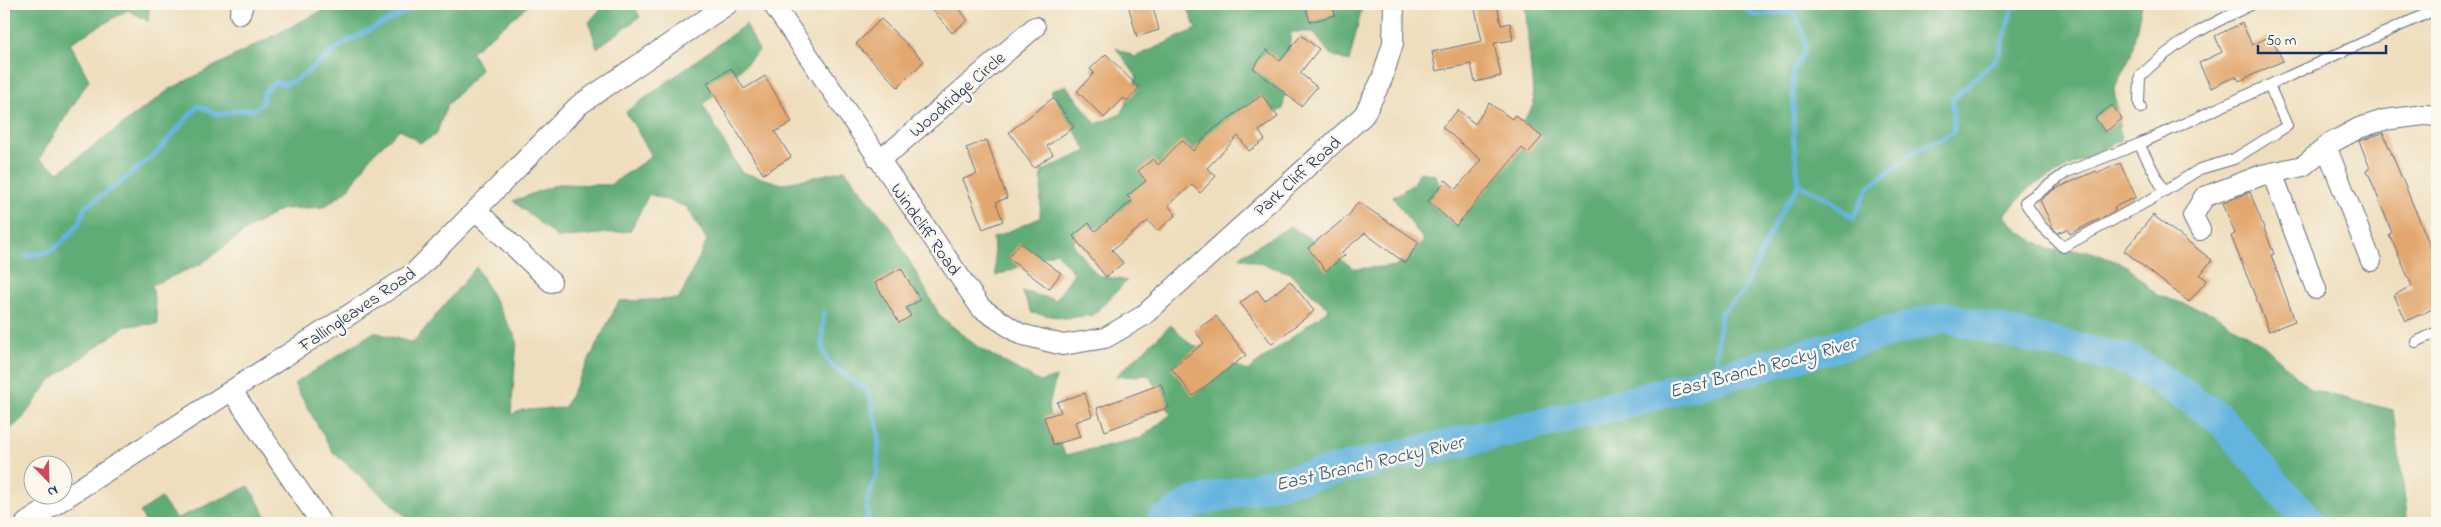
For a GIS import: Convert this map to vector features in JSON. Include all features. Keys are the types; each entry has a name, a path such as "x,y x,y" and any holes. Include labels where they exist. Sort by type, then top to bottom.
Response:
{"street":[{"name":"Fallingleaves Road","path":"26,523 414,273 579,105 728,4"},
{"name":"Windcliff Road","path":"773,4 981,308 1020,334 1063,345 1105,338 1143,316"},
{"name":"Park Cliff Road","path":"1143,316 1364,115 1382,79 1393,43 1394,4"},
{"name":"Woodridge Circle","path":"878,159 895,148 1034,27"},
{"path":"2200,230 2193,216 2204,197 2272,173 2303,166 2326,146 2359,128 2384,120 2424,115 2437,116"},
{"path":"2326,146 2371,261"},
{"path":"2272,173 2316,290"},
{"path":"476,210 550,282"},
{"path":"232,391 321,523"}],"lane":[{"path":"2141,108 2139,102 2140,76 2166,51 2208,25 2254,4"},
{"path":"2269,85 2287,126 2234,159 2200,169 2063,247 2040,226 2025,202 2066,172 2139,144 2269,85 2437,9"},
{"path":"2139,144 2164,191"},
{"path":"2416,342 2437,332"}],"green space":[{"path":"4,4 150,4 148,21 128,10 70,43 89,80 39,159 59,172 170,89 335,4 530,4 471,52 481,70 447,105 436,135 420,143 400,129 371,156 349,189 324,207 282,209 251,227 201,264 152,285 158,324 125,326 50,381 22,419 4,435"},
{"path":"605,4 633,4 640,17 597,48 589,22"},
{"path":"1186,4 1295,4 1297,8 1316,4 1361,4 1361,12 1349,62 1330,54 1313,32 1291,32 1283,109 1228,136 1127,208 1072,242 1097,275 1127,281 1093,315 1065,318 1032,313 1022,291 1056,300 1074,273 1056,252 996,276 993,238 1040,218 1042,171 1087,151 1051,91 1066,85 1096,124 1121,114 1137,77 1116,48 1135,57 1196,29"},
{"path":"1525,4 2142,4 2131,55 2114,89 2121,140 2030,187 2004,215 2021,233 2050,250 2089,251 2127,266 2157,295 2212,313 2262,344 2312,390 2393,410 2408,523 413,523 333,452 294,384 374,332 413,343 476,267 517,340 511,415 522,410 564,408 619,301 679,299 707,241 687,207 649,194 630,231 558,238 513,201 558,184 610,185 652,156 626,112 746,24 759,51 703,105 741,172 782,184 845,170 891,228 940,316 979,348 1040,382 1056,377 1048,409 1065,455 1141,438 1171,414 1149,375 1115,377 1171,325 1189,343 1247,371 1329,309 1288,272 1239,257 1291,226 1355,269 1396,266 1424,241 1393,197 1412,185 1420,172 1436,175 1452,228 1534,105"},
{"path":"249,486 270,523 146,523 140,512 161,498 176,519"}],"building":[{"path":"928,4 955,4 968,20 952,33"},
{"path":"1128,4 1152,4 1159,30 1137,37"},
{"path":"1305,4 1332,4 1335,15 1310,22"},
{"path":"1474,4 1497,4 1501,25 1510,23 1513,40 1494,43 1501,76 1475,82 1471,64 1436,71 1432,52 1482,41"},
{"path":"881,19 924,61 898,87 856,44"},
{"path":"2242,23 2252,45 2271,36 2283,61 2239,81 2236,76 2211,88 2199,63 2222,52 2215,36"},
{"path":"1301,35 1319,49 1300,73 1317,87 1301,106 1253,68 1267,50 1280,61"},
{"path":"1106,54 1139,88 1127,101 1124,98 1104,118 1077,91 1094,73 1090,69"},
{"path":"731,68 744,89 765,76 792,122 775,132 791,157 763,174 707,83"},
{"path":"1262,95 1278,117 1259,131 1265,140 1249,151 1238,136 1207,168 1216,176 1200,193 1192,185 1168,205 1176,215 1157,231 1148,221 1112,250 1123,263 1106,277 1073,236 1089,223 1095,231 1132,201 1127,196 1146,181 1138,171 1153,159 1158,165 1182,140 1193,151 1211,131"},
{"path":"1053,98 1074,127 1047,146 1053,154 1034,168 1009,132"},
{"path":"1489,103 1512,119 1515,115 1542,137 1528,153 1522,148 1456,226 1428,201 1446,180 1456,189 1481,160 1442,127 1458,110 1475,124"},
{"path":"2112,105 2122,119 2105,132 2095,118"},
{"path":"2383,133 2437,262 2437,307 2406,321 2394,295 2412,286 2389,234 2392,233 2367,170 2370,168 2359,141"},
{"path":"987,140 1007,198 996,202 1003,221 983,229 963,179 977,174 966,148"},
{"path":"2120,163 2136,197 2114,207 2115,211 2070,234 2067,229 2058,233 2053,228 2040,200 2053,190 2096,171 2098,173"},
{"path":"2250,192 2274,254 2271,255 2295,321 2269,331 2231,236 2235,234 2223,203"},
{"path":"1358,202 1419,242 1405,263 1365,233 1342,252 1345,255 1326,271 1308,248 1349,215"},
{"path":"2153,215 2212,260 2200,275 2207,280 2189,302 2124,251"},
{"path":"1020,243 1061,273 1049,289 1008,258"},
{"path":"901,268 920,300 906,308 911,316 899,323 875,283"},
{"path":"1290,281 1314,311 1272,344 1240,303 1257,290 1265,301"},
{"path":"1216,316 1246,355 1193,396 1171,368 1204,343 1195,331"},
{"path":"1161,384 1169,407 1105,431 1097,408"},
{"path":"1085,393 1092,416 1075,422 1080,437 1053,445 1044,417 1061,412 1057,402"}],"waterway":[{"path":"25,256 49,252 60,244 79,224 85,207 117,185 155,154 198,106 219,115 240,110 254,110 263,102 264,92 275,82 284,84 295,81 346,42 421,4"},
{"path":"1737,4 1755,15 1794,12 1802,29 1805,48 1793,71 1794,144 1799,184"},
{"path":"1720,377 1716,357 1721,313 1743,292 1774,225 1799,184 1828,199 1853,218 1868,188 1919,149 1954,132 1953,99 1998,57 2012,10 2011,4"},
{"path":"824,312 822,340 825,355 832,365 850,380 868,390 879,434 877,473 867,501 868,523"},
{"name":"East Branch Rocky River","path":"1161,523 1193,502 1584,414 1945,317 2132,361 2218,417 2309,523"}]}
